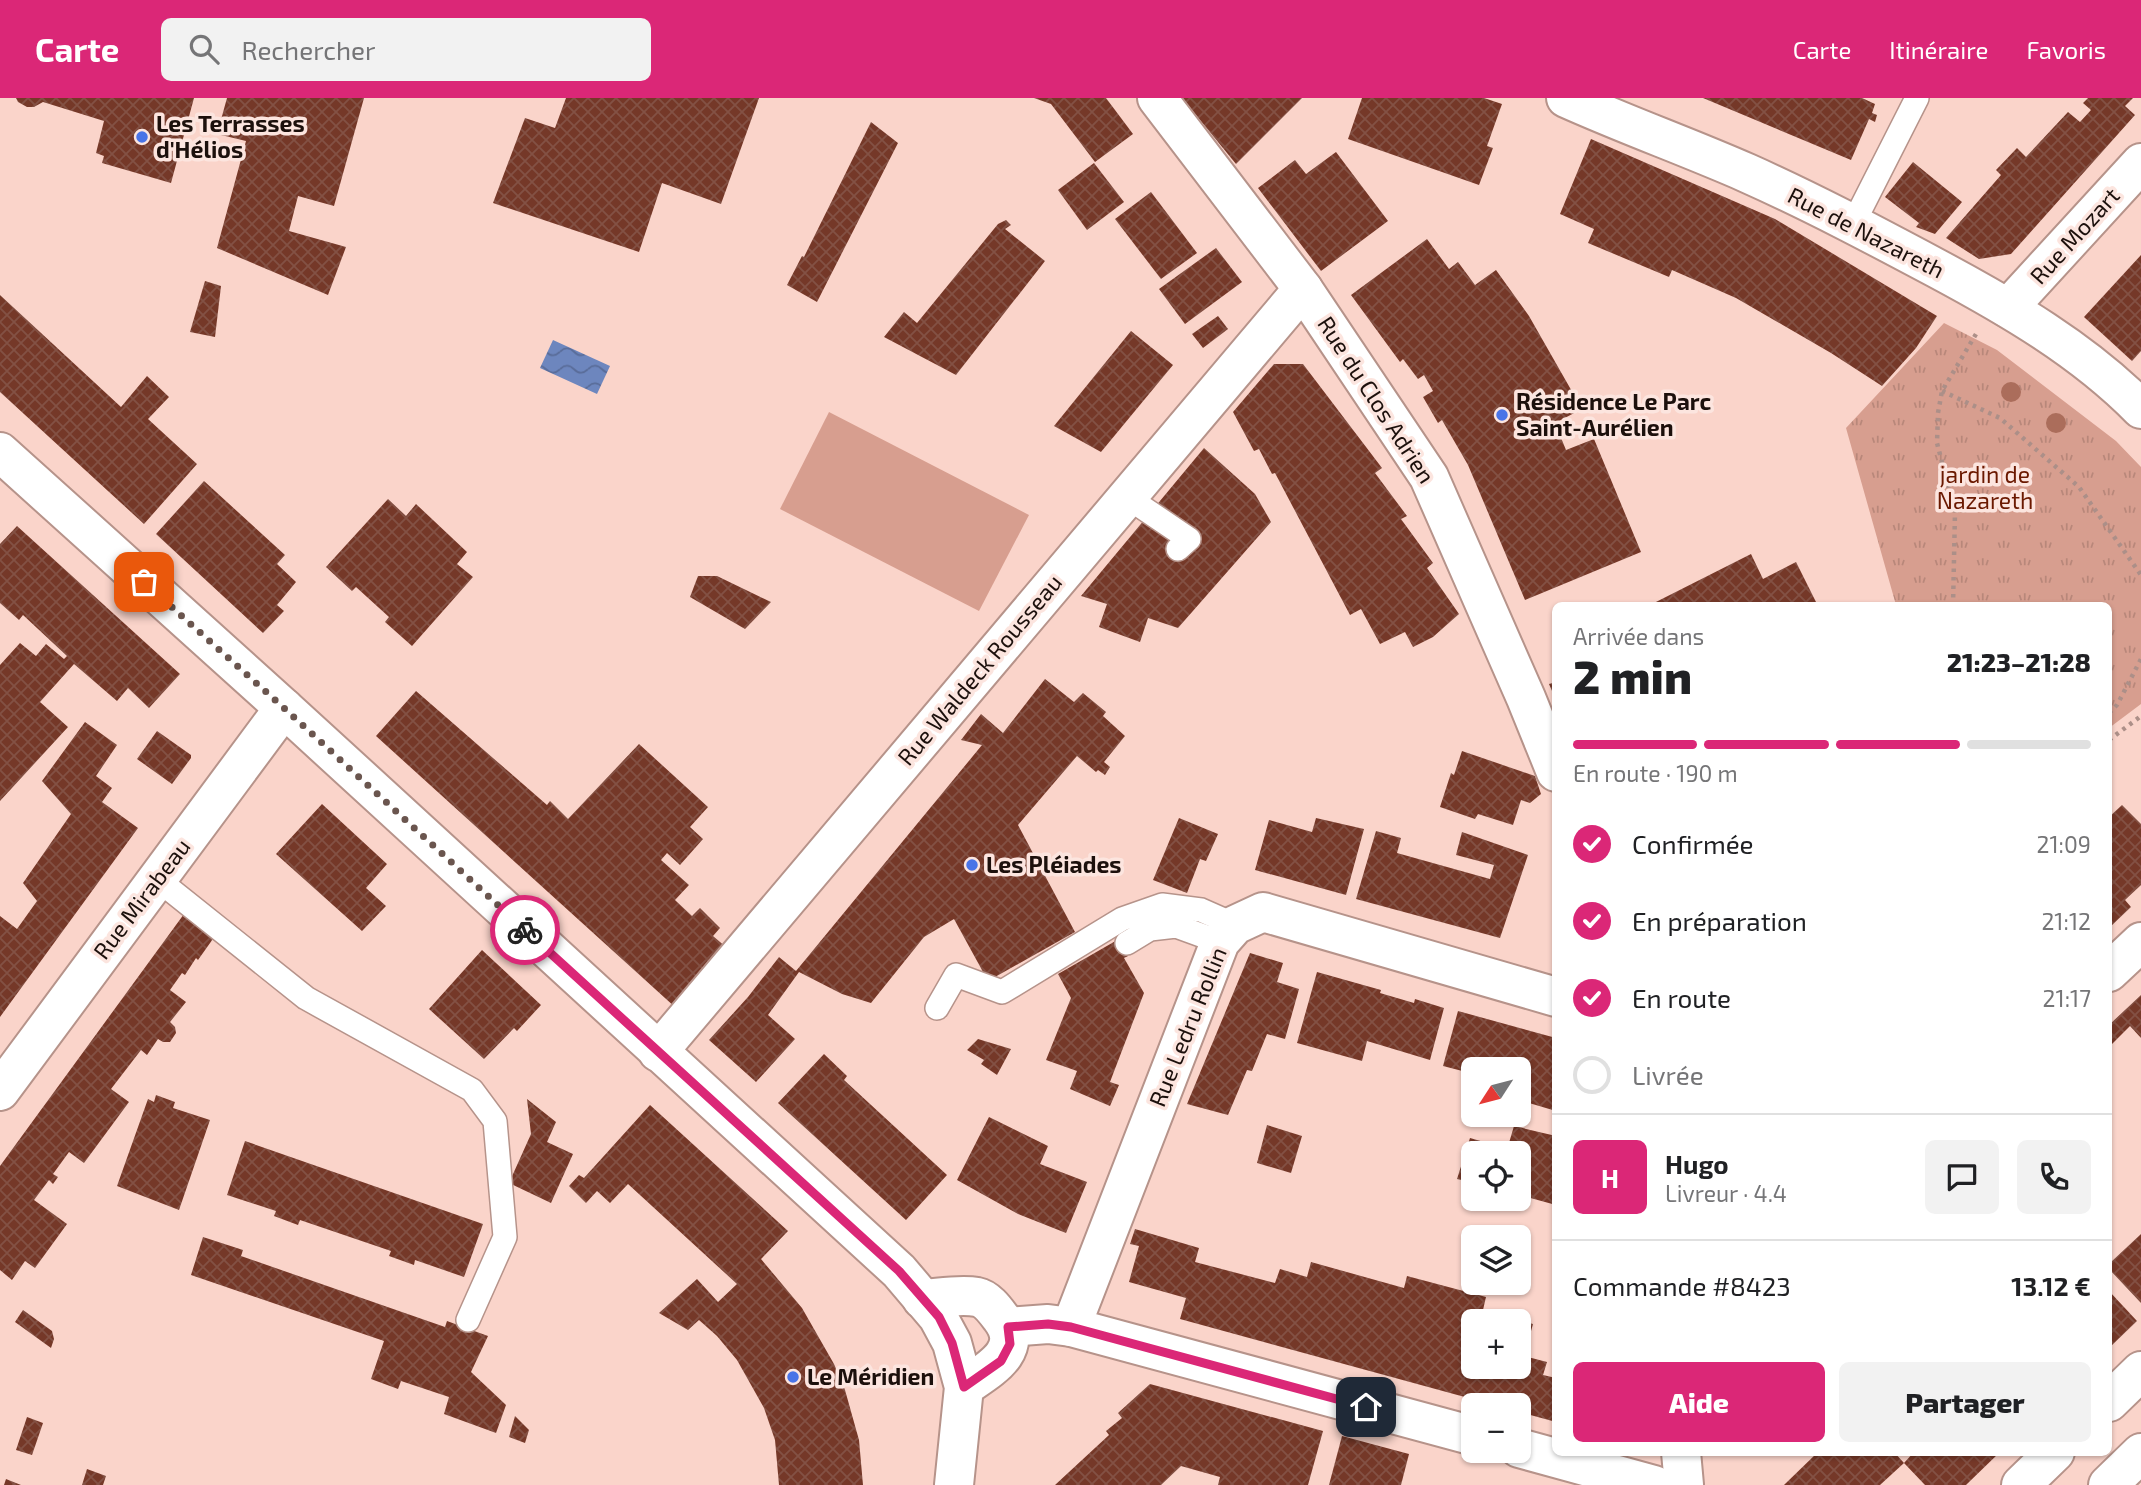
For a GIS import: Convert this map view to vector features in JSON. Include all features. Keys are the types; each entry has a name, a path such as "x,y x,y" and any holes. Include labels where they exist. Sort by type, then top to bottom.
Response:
{"street":[{"name":"Rue du Clos Adrien","path":"1157,98 1303,289 1429,477 1552,762"},
{"name":"Rue de Nazareth","path":"1566,98 1748,173 1853,224 2002,304 2067,348 2127,394 2141,409"},
{"name":"Rue Mozart","path":"2002,304 2141,163"},
{"name":"Rue Waldeck Rousseau","path":"658,1052 1303,289"},
{"path":"0,452 899,1271 939,1317 952,1343 964,1387 954,1485"},
{"name":"Rue Mirabeau","path":"0,1091 284,708"},
{"name":"Rue Ledru Rollin","path":"1071,1327 1227,934 1263,912 1552,996"},
{"path":"2112,969 2141,942"},
{"path":"922,1299 979,1297 993,1307 1008,1327 1010,1344 1001,1361 964,1387"},
{"path":"1008,1327 1048,1324 1071,1327 1461,1432"},
{"path":"2112,1399 2141,1371"},
{"path":"1531,1451 1654,1485"},
{"path":"2108,1485 2141,1453"},
{"path":"1681,1456 1684,1485"},
{"path":"2021,1485 2051,1456"}],"lane":[{"path":"1853,224 1917,98"},
{"path":"1127,497 1189,539 1178,549"},
{"path":"157,879 306,998 472,1090 495,1121 505,1237 468,1320"},
{"path":"937,1008 956,975 1002,992 1122,919 1161,905 1201,910 1227,934"},
{"path":"1127,943 1150,929 1176,926 1227,934"}],"path":[{"path":"1954,602 1955,512 1937,443 1938,413 1942,391 2002,304"},
{"path":"1942,391 2000,418 2080,487 2141,575"},
{"path":"2112,710 2118,705 2141,659"},
{"path":"2112,737 2141,716"}],"green space":[{"name":"jardin de Nazareth","path":"1944,323 1997,350 2116,441 2141,467 2141,704 2112,726 2112,602 1895,602 1846,428"},
{"path":"829,412 1029,515 979,611 780,509"}],"water":[{"path":"553,340 610,366 597,394 540,368"}],"building":[{"name":"Les Terrasses d'Hélios","path":"16,98 194,98 171,183 102,163 104,156 96,153 104,121 43,102 27,107"},
{"path":"227,98 364,98 334,206 298,196 289,231 346,247 328,295 217,248 246,141 217,134"},
{"path":"566,98 759,98 721,204 662,183 639,252 493,203 525,118 555,128"},
{"path":"1034,98 1106,98 1133,134 1095,162 1051,104"},
{"path":"1182,98 1302,98 1236,164"},
{"path":"1362,98 1484,98 1502,104 1487,146 1493,148 1479,185 1348,139"},
{"path":"1703,98 1862,98 1875,104 1872,113 1877,115 1875,122 1869,119 1851,160"},
{"path":"2088,98 2133,98 2125,106 2135,115 2011,254 1979,259 1946,238 2001,175 1996,170 2017,148 2026,157 2068,112 2080,122 2091,110 2083,103"},
{"path":"871,122 898,143 817,302 787,285 802,256 804,257"},
{"path":"1591,139 1775,219 1937,316 1916,348 1882,386 1736,298 1672,270 1669,277 1588,243 1594,229 1560,214"},
{"path":"1336,152 1388,221 1321,271 1258,188 1295,160 1306,174"},
{"path":"1913,162 1962,202 1935,234 1916,227 1919,223 1885,197"},
{"path":"1094,163 1124,202 1087,230 1058,190"},
{"path":"1151,192 1197,253 1161,279 1115,219"},
{"path":"1006,220 1011,225 1005,229 1045,261 956,375 884,337 904,312 917,323 998,224"},
{"name":"Résidence Le Parc Saint-Aurélien","path":"1427,239 1449,269 1458,262 1475,285 1496,270 1529,316 1582,409 1555,423 1566,450 1594,439 1641,552 1525,600 1468,465 1442,420 1438,423 1423,397 1433,391 1424,375 1418,379 1403,359 1400,362 1351,295"},
{"path":"1216,248 1242,282 1185,324 1159,289"},
{"path":"2141,255 2141,351 2132,361 2084,317"},
{"path":"205,281 221,286 215,337 190,332"},
{"path":"0,295 121,407 147,376 169,397 148,419 197,464 144,524 0,392"},
{"path":"1218,316 1228,329 1203,348 1192,334"},
{"path":"1131,331 1173,365 1101,452 1054,426"},
{"path":"1274,364 1303,364 1382,468 1375,473 1407,516 1401,519 1433,563 1427,568 1459,614 1433,637 1413,647 1405,632 1380,644 1361,609 1350,615 1275,473 1272,474 1259,449 1254,451 1233,412"},
{"path":"1204,448 1255,494 1271,522 1178,628 1148,618 1140,642 1099,627 1107,604 1081,596"},
{"path":"204,481 285,555 277,564 296,582 277,605 284,611 263,633 156,534"},
{"path":"388,499 406,516 416,504 467,552 457,564 473,577 412,646 385,622 389,617 356,587 352,591 326,567"},
{"path":"17,526 180,674 149,708 128,688 117,701 74,664 40,702 68,727 0,801 0,665 20,643 36,656 46,644 64,659 67,656 23,615 19,620 0,603 0,544"},
{"path":"1751,554 1763,579 1796,562 1816,602 1656,602"},
{"path":"698,576 717,576 771,602 745,629 690,597"},
{"name":"Les Pléiades","path":"1045,679 1074,702 1083,693 1106,712 1103,716 1125,736 1104,762 1110,767 1105,775 1098,770 1096,772 1077,756 1018,825 1075,932 988,981 954,919 924,937 871,1003 842,994 799,972 768,1015 795,1039 756,1082 709,1040 779,957 796,971 982,745 961,740 981,714 1003,733"},
{"path":"416,691 547,805 550,801 568,819 639,744 708,807 690,827 703,839 680,865 667,853 661,860 689,885 675,900 692,916 700,908 720,928 713,936 727,948 676,1008 376,736"},
{"path":"85,722 117,745 96,776 112,788 102,802 138,828 0,1017 0,916 17,929 37,901 23,883 71,814 42,781"},
{"path":"157,731 191,755 172,784 137,759"},
{"path":"1462,751 1535,776 1541,794 1530,803 1521,800 1513,825 1478,814 1475,819 1440,807 1451,773 1454,775"},
{"path":"322,804 387,864 366,888 386,906 362,931 276,854"},
{"path":"2122,805 2141,824 2141,885 2125,900 2131,907 2112,925 2112,814"},
{"path":"1179,818 1218,834 1206,861 1200,859 1187,893 1153,880"},
{"path":"1316,818 1364,829 1346,895 1255,870 1269,820 1312,832"},
{"path":"1376,831 1401,838 1397,853 1490,879 1494,865 1456,855 1462,832 1528,855 1500,938 1356,899"},
{"path":"184,914 215,936 198,960 196,958 185,975 182,973 170,990 186,1002 170,1022 176,1033 170,1042 158,1039 147,1055 141,1050 111,1089 129,1102 84,1163 69,1152 53,1174 58,1177 53,1184 49,1180 34,1200 67,1224 35,1268 25,1261 12,1280 0,1270 0,1166"},
{"name":"Les Pléiades","path":"1119,939 1128,956 1124,958 1144,993 1110,1082 1119,1085 1110,1106 1070,1089 1077,1071 1046,1060 1071,998 1058,974"},
{"path":"482,950 541,1005 517,1031 514,1028 484,1059 429,1009"},
{"path":"1250,953 1283,963 1277,982 1299,989 1285,1039 1267,1034 1252,1071 1247,1070 1228,1115 1187,1104"},
{"path":"1317,972 1381,990 1380,993 1414,1003 1415,999 1444,1008 1430,1060 1367,1041 1362,1061 1297,1043"},
{"path":"2141,995 2141,1038 2130,1026 2112,1044 2112,1022"},
{"path":"1458,1011 1552,1037 1552,1110 1531,1104 1531,1057 1461,1057 1461,1071 1443,1066"},
{"path":"978,1039 1011,1049 997,1075 981,1064 984,1060 967,1050"},
{"path":"824,1054 847,1076 844,1080 947,1175 906,1220 778,1103"},
{"path":"156,1095 175,1102 173,1108 210,1120 179,1210 117,1186 148,1099 154,1102"},
{"path":"527,1099 556,1122 547,1142 573,1154 551,1203 509,1183 531,1134"},
{"path":"650,1105 788,1231 761,1259 802,1308 834,1364 845,1390 859,1440 863,1485 779,1485 775,1440 764,1408 737,1360 699,1320 688,1330 659,1313 697,1279 718,1302 737,1284 628,1184 610,1203 597,1191 586,1203 569,1186 579,1175 584,1178"},
{"path":"989,1117 1048,1146 1040,1164 1087,1182 1066,1233 1018,1214 957,1180"},
{"path":"1267,1125 1302,1136 1291,1173 1257,1163"},
{"path":"1514,1127 1552,1135 1552,1204 1531,1198 1531,1141 1510,1141"},
{"path":"245,1141 483,1224 464,1277 415,1260 414,1265 389,1256 391,1251 300,1220 298,1225 274,1216 276,1211 227,1195"},
{"path":"1135,1229 1199,1248 1195,1262 1275,1283 1280,1269 1307,1277 1311,1262 1404,1288 1407,1276 1461,1290 1461,1295 1486,1297 1483,1309 1461,1309 1461,1379 1531,1379 1531,1358 1547,1362 1543,1375 1552,1377 1552,1421 1531,1415 1531,1393 1461,1393 1461,1396 1180,1319 1186,1298 1129,1282 1139,1246 1130,1244"},
{"path":"2141,1234 2141,1303 2112,1272 2112,1261"},
{"path":"203,1237 243,1250 241,1256 445,1327 447,1321 488,1336 471,1372 506,1405 496,1433 444,1414 449,1397 401,1381 398,1389 371,1379 384,1341 191,1275"},
{"path":"2112,1294 2137,1321 2112,1345"},
{"path":"23,1310 52,1331 54,1339 51,1348 15,1322"},
{"path":"1150,1384 1323,1431 1308,1485 1218,1485 1220,1477 1181,1466 1161,1485 1055,1485 1109,1435 1106,1431 1122,1418 1118,1413"},
{"path":"515,1416 529,1430 525,1443 509,1437"},
{"path":"27,1417 43,1423 32,1455 16,1450"},
{"path":"1342,1436 1409,1454 1401,1485 1329,1485"},
{"path":"1814,1456 1898,1456 1904,1463 1880,1485 1784,1485"},
{"path":"1910,1456 1996,1456 1966,1485 1925,1485 1904,1463"},
{"path":"87,1469 106,1476 103,1485 82,1485"},
{"path":"6,1479 21,1485 4,1485"}],"way so far":[{"path":"144,582 525,930"}],"place":[{"name":"Les Terrasses d'Hélios","path":"142,137"},
{"name":"Résidence Le Parc Saint-Aurélien","path":"1502,415"},
{"name":"Les Pléiades","path":"972,865"},
{"name":"Le Méridien","path":"793,1377"}],"route":[{"path":"525,930 899,1271 939,1317 952,1343 964,1387 1001,1361 1010,1344 1008,1327 1048,1324 1071,1327 1366,1407"}]}
